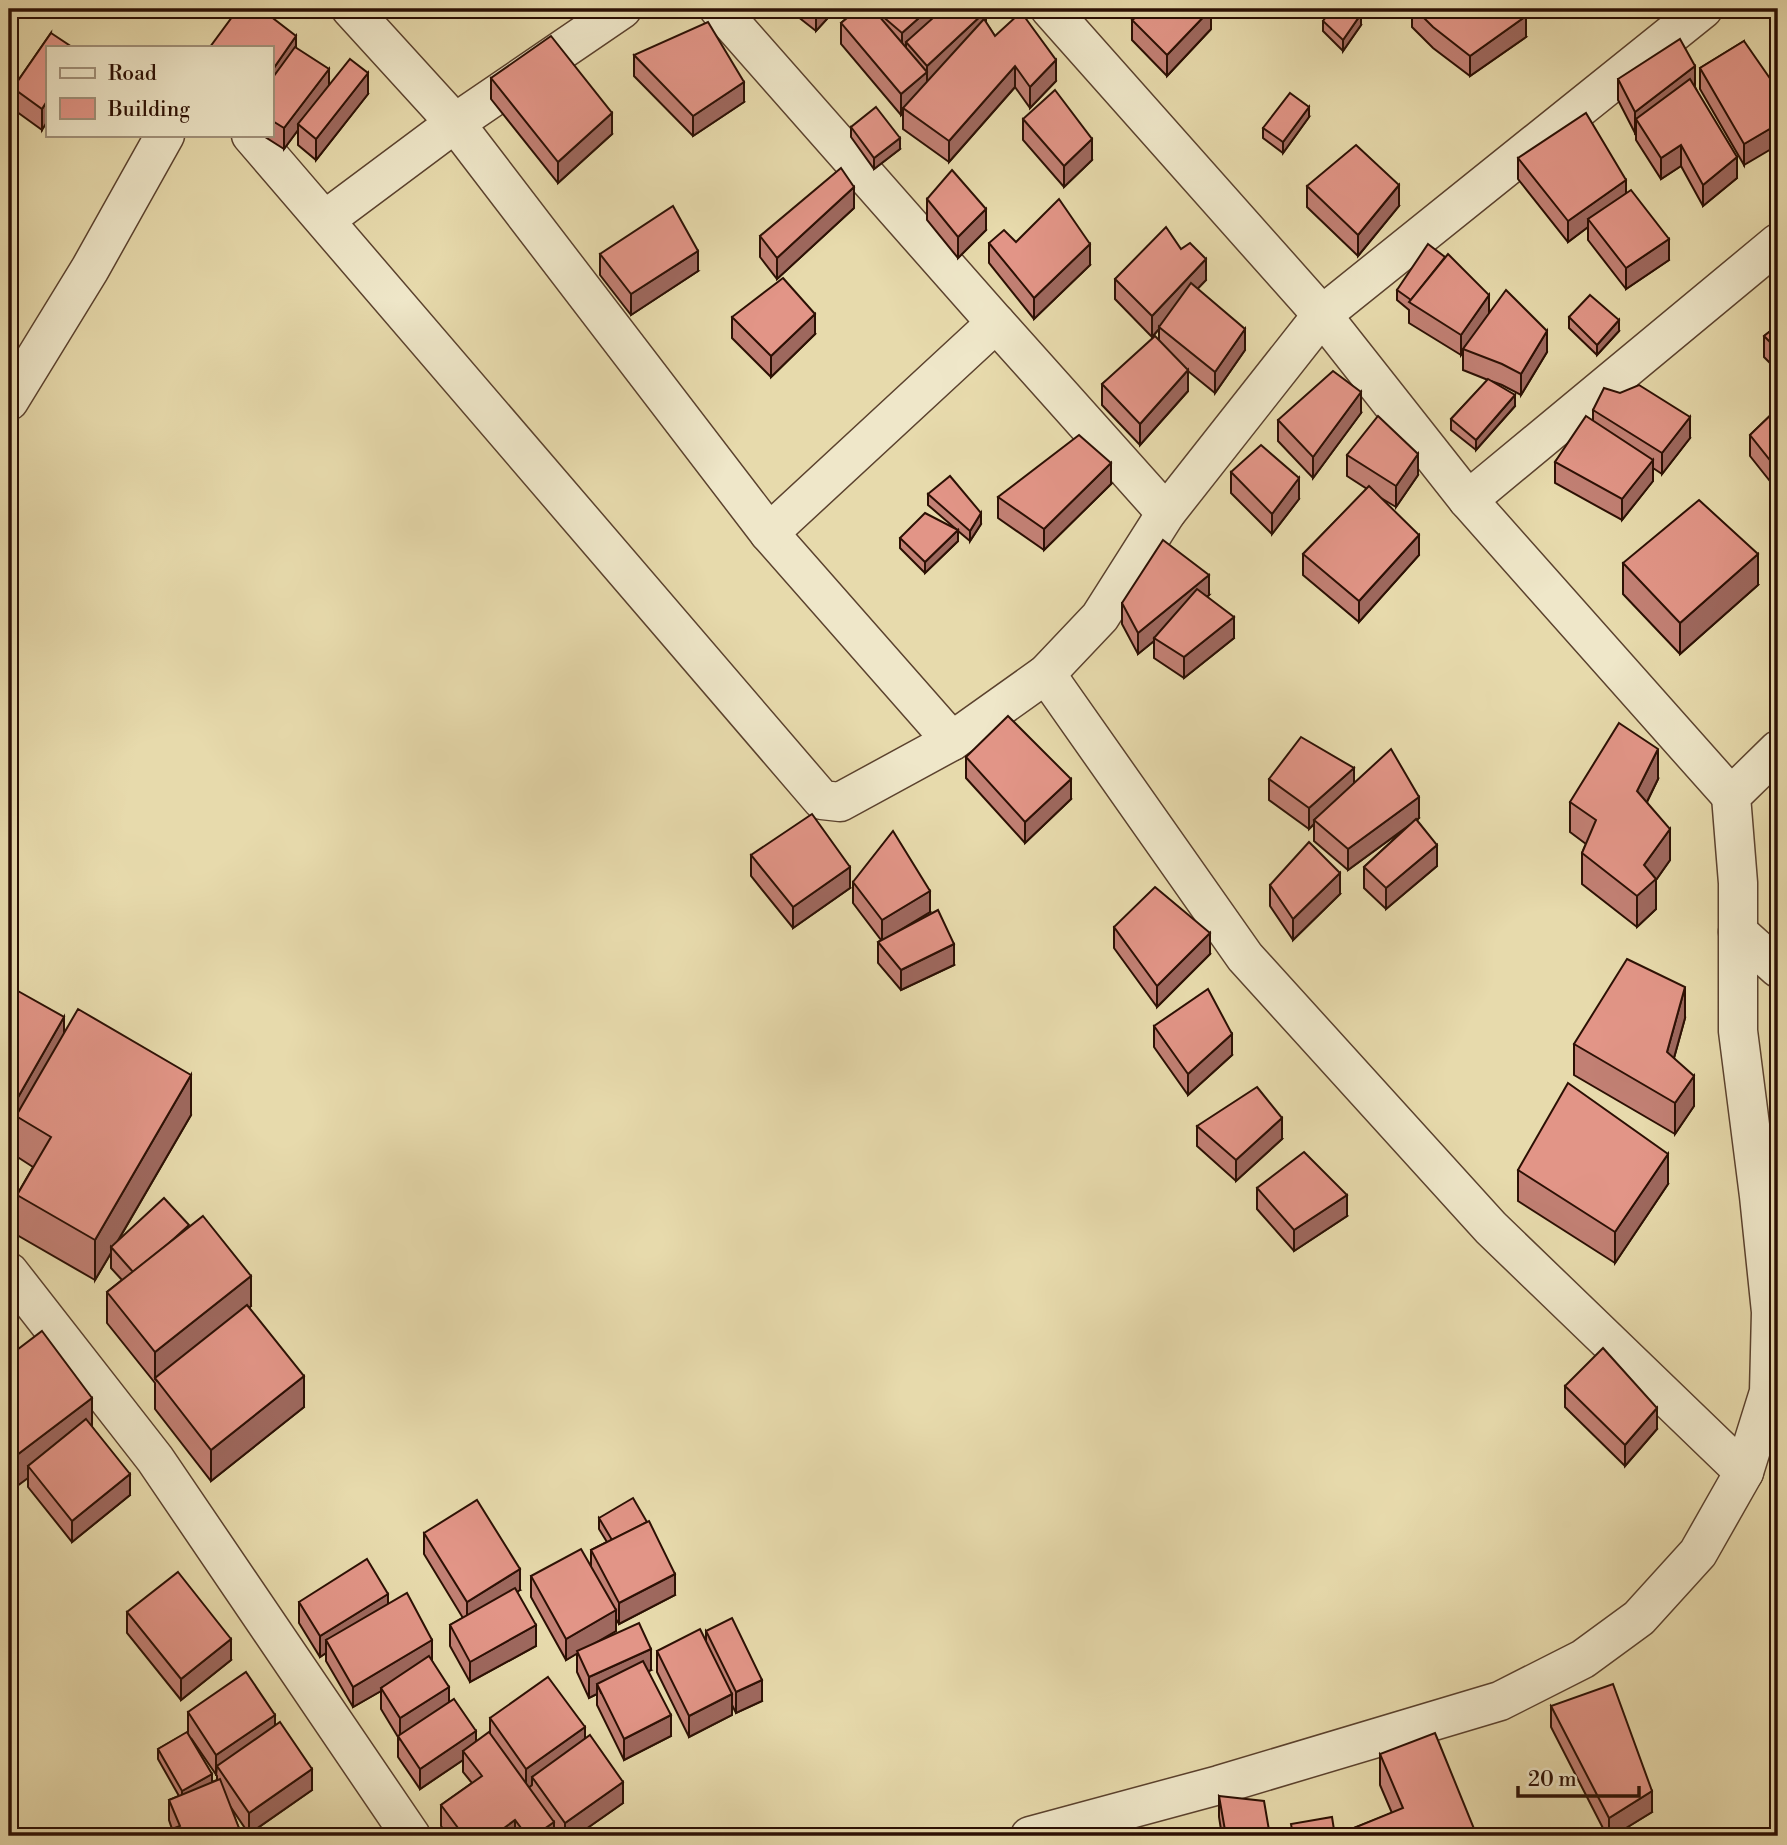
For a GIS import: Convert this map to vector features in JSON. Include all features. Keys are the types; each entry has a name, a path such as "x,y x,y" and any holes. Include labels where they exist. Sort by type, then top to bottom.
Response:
{"street":[{"path":"351,9 455,124 769,533 952,741"},
{"path":"325,220 455,124 622,9"},
{"path":"719,9 1166,513"},
{"path":"1030,1836 1219,1786 1500,1701 1583,1659 1639,1618 1698,1553 1744,1472 1769,1392 1770,1312 1738,1031 1738,883 1731,796 1468,500 1322,315 1050,9"},
{"path":"252,136 822,800 839,802 952,741 1046,674 1100,617 1166,513 1322,315 1703,9"},
{"path":"9,401 90,269 164,136"},
{"path":"1468,500 1778,243"},
{"path":"769,533 996,323"},
{"path":"1046,674 1245,957 1490,1228 1744,1472"},
{"path":"1731,796 1778,750"},
{"path":"1738,932 1778,968"},
{"path":"9,1272 155,1459 411,1836"}],"building":[{"path":"238,9 261,9 296,36 273,69 273,46 211,46"},
{"path":"858,9 873,9 927,72 901,94 841,23"},
{"path":"874,9 929,9 902,33"},
{"path":"943,9 986,11 927,66 906,42"},
{"path":"1150,9 1211,9 1167,55 1132,20"},
{"path":"1332,9 1353,9 1361,14 1343,40 1323,21"},
{"path":"1415,9 1521,9 1526,16 1470,56"},
{"path":"1021,12 1056,60 1030,87 1015,66 949,141 903,108 984,19 995,36"},
{"path":"708,22 744,82 693,116 634,55"},
{"path":"51,33 70,46 46,46 46,103 42,109 13,88"},
{"path":"551,36 612,113 558,162 491,78"},
{"path":"1680,39 1695,66 1635,112 1618,79"},
{"path":"1744,41 1778,90 1778,124 1744,144 1700,68"},
{"path":"295,47 329,69 284,128 273,121 273,77"},
{"path":"350,59 368,73 316,139 298,124"},
{"path":"1690,79 1737,157 1703,185 1681,145 1661,158 1636,119"},
{"path":"1055,90 1092,139 1064,166 1023,119"},
{"path":"1290,93 1309,107 1283,142 1263,128"},
{"path":"876,107 900,138 874,158 851,127"},
{"path":"1586,113 1626,180 1568,221 1518,158"},
{"path":"1356,145 1399,185 1358,235 1307,186"},
{"path":"841,168 854,187 777,258 760,236"},
{"path":"952,170 986,209 958,237 927,199"},
{"path":"1631,190 1669,239 1626,268 1588,219"},
{"path":"1059,199 1090,244 1034,298 989,243 1004,230 1016,242"},
{"path":"673,206 698,251 631,294 600,254"},
{"path":"1166,227 1181,249 1190,243 1206,259 1152,316 1115,279"},
{"path":"1428,244 1445,257 1411,300 1397,290"},
{"path":"1448,254 1489,295 1461,335 1409,302"},
{"path":"783,278 815,314 771,356 732,317"},
{"path":"1191,283 1245,329 1215,372 1159,327"},
{"path":"1506,290 1547,331 1521,374 1463,349"},
{"path":"1590,295 1619,320 1597,345 1569,317"},
{"path":"1778,325 1778,350 1764,336"},
{"path":"1155,336 1188,370 1140,424 1102,384"},
{"path":"1333,371 1361,392 1313,457 1278,420"},
{"path":"1488,379 1515,395 1476,440 1451,419"},
{"path":"1639,385 1690,417 1662,453 1593,410 1604,388 1620,393"},
{"path":"1778,408 1778,468 1777,469 1750,435"},
{"path":"1378,416 1418,454 1396,486 1347,455"},
{"path":"1586,416 1653,460 1622,499 1555,462"},
{"path":"1079,435 1111,463 1044,529 998,497"},
{"path":"1261,445 1299,478 1272,514 1231,472"},
{"path":"950,476 981,513 970,531 928,494"},
{"path":"1369,486 1419,535 1359,601 1303,554"},
{"path":"1699,500 1758,554 1680,623 1623,563"},
{"path":"925,513 958,530 925,562 900,538"},
{"path":"1163,540 1209,575 1138,633 1122,603"},
{"path":"1197,589 1234,617 1184,657 1154,638"},
{"path":"1008,716 1071,779 1025,822 966,757"},
{"path":"1619,723 1658,749 1637,791 1670,829 1644,865 1656,879 1637,896 1582,853 1596,820 1570,802"},
{"path":"1301,737 1354,768 1309,808 1269,779"},
{"path":"1391,749 1419,797 1348,849 1314,820"},
{"path":"812,814 850,867 793,907 751,855"},
{"path":"1416,819 1437,845 1386,888 1364,867"},
{"path":"893,831 930,891 882,920 853,882"},
{"path":"1309,842 1340,873 1293,919 1270,885"},
{"path":"1155,887 1210,933 1157,986 1114,927"},
{"path":"938,910 954,944 901,970 878,942"},
{"path":"1627,959 1685,987 1667,1052 1694,1076 1675,1103 1574,1044"},
{"path":"9,986 64,1017 9,1113"},
{"path":"1208,989 1232,1034 1188,1074 1154,1026"},
{"path":"78,1009 191,1075 95,1240 17,1195 51,1137 16,1116"},
{"path":"1568,1083 1668,1154 1615,1232 1518,1170"},
{"path":"1257,1087 1282,1118 1236,1160 1197,1126"},
{"path":"1304,1152 1347,1195 1294,1230 1257,1188"},
{"path":"164,1198 189,1225 133,1272 111,1247"},
{"path":"203,1216 251,1276 155,1352 107,1292"},
{"path":"247,1305 304,1376 211,1450 155,1378"},
{"path":"42,1331 92,1398 9,1461 9,1356"},
{"path":"1603,1348 1657,1408 1625,1445 1565,1386"},
{"path":"86,1419 130,1474 72,1521 28,1466"},
{"path":"633,1498 647,1522 612,1540 599,1518"},
{"path":"477,1500 520,1569 467,1602 424,1533"},
{"path":"649,1521 675,1574 619,1603 591,1550"},
{"path":"581,1549 616,1610 566,1639 531,1576"},
{"path":"367,1559 388,1594 320,1636 299,1602"},
{"path":"178,1572 231,1639 181,1679 127,1612"},
{"path":"515,1588 536,1625 470,1662 450,1625"},
{"path":"407,1593 432,1640 353,1687 326,1640"},
{"path":"732,1618 762,1680 736,1692 706,1631"},
{"path":"639,1623 651,1649 589,1677 577,1651"},
{"path":"700,1629 732,1694 689,1716 657,1651"},
{"path":"429,1656 449,1687 400,1718 381,1688"},
{"path":"643,1661 671,1715 624,1739 597,1684"},
{"path":"246,1672 275,1715 216,1755 188,1712"},
{"path":"548,1677 585,1727 526,1769 490,1718"},
{"path":"1613,1684 1652,1791 1609,1818 1551,1706"},
{"path":"454,1699 476,1731 420,1769 398,1736"},
{"path":"280,1722 312,1769 249,1813 217,1766"},
{"path":"187,1732 212,1774 182,1791 158,1749"},
{"path":"489,1732 554,1822 534,1836 527,1836 515,1820 493,1836 464,1836 441,1805 482,1776 463,1751"},
{"path":"1435,1733 1477,1836 1346,1836 1344,1832 1403,1808 1380,1754"},
{"path":"590,1735 623,1782 565,1823 532,1777"},
{"path":"220,1779 242,1836 162,1836 161,1833 180,1826 169,1800"},
{"path":"1219,1796 1264,1801 1270,1836 1226,1836"},
{"path":"1332,1817 1335,1836 1293,1836 1291,1824"}]}
